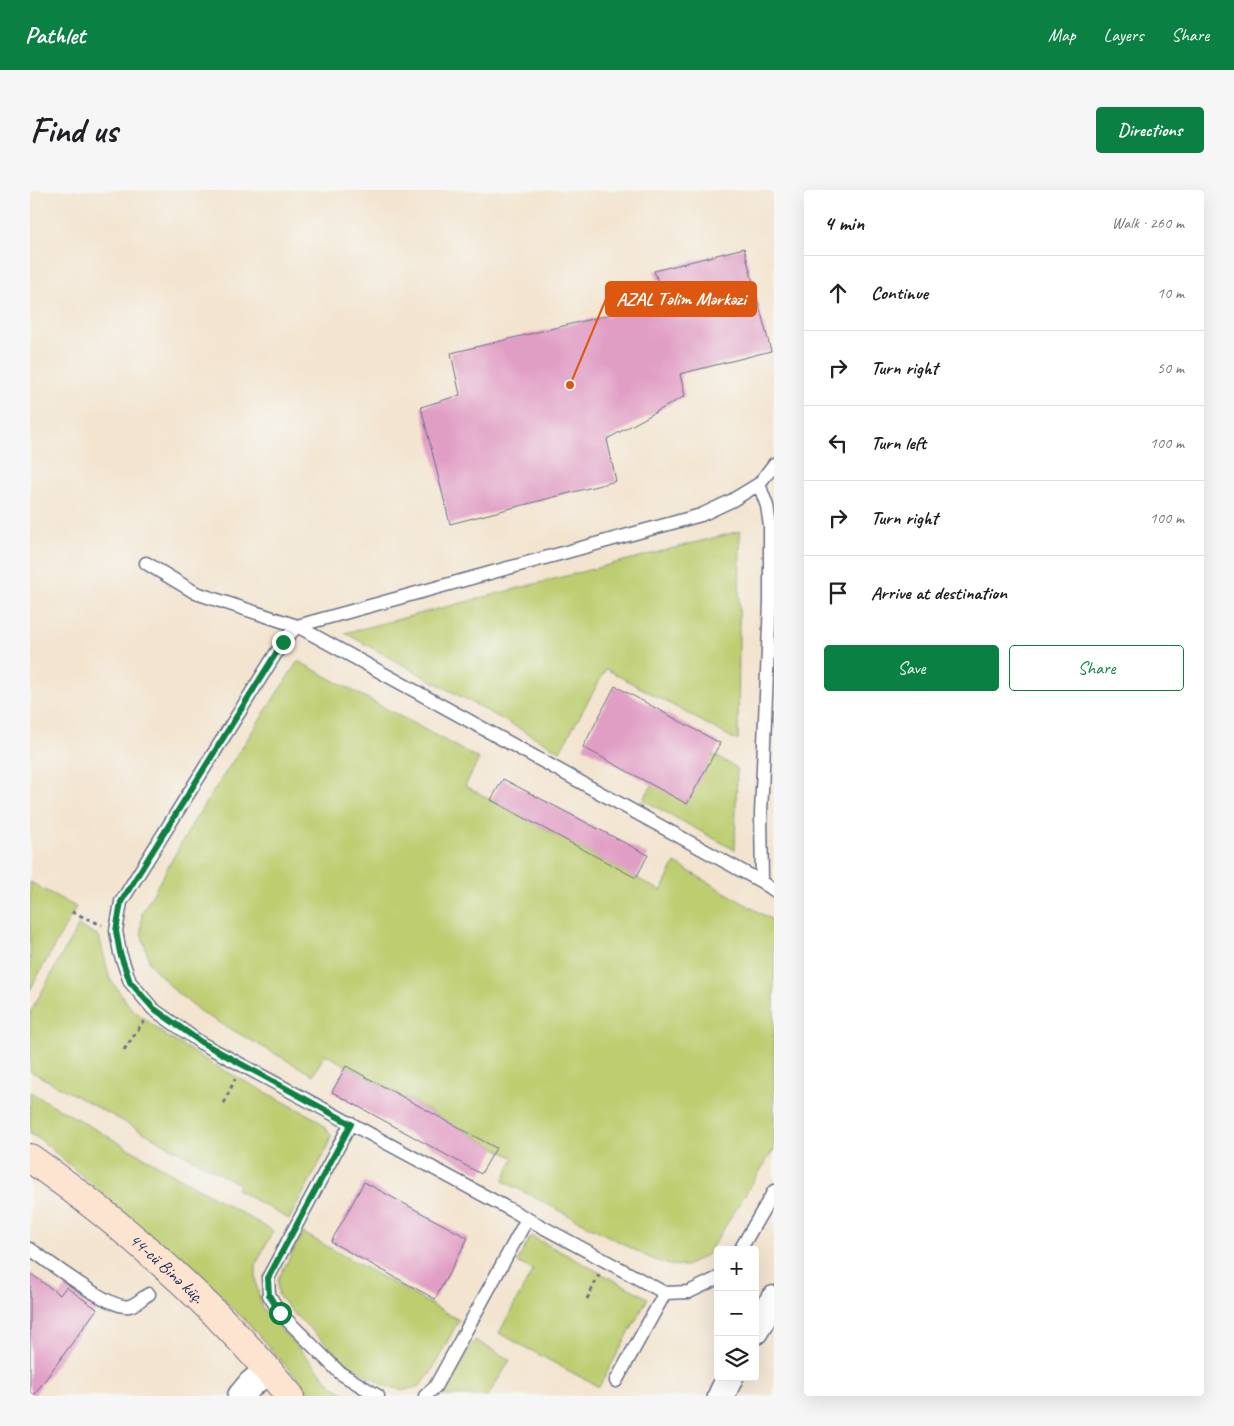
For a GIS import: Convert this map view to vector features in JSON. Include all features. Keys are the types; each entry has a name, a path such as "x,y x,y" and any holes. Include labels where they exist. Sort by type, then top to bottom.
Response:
{"street":[{"name":"44-cü Binə küç.","path":"30,1158 90,1204 180,1279 233,1330 290,1396"},
{"path":"759,1324 774,1299"},
{"path":"241,1396 251,1384 268,1370"},
{"path":"721,1396 728,1381"}],"lane":[{"path":"714,1280 690,1292 665,1293 201,1042 153,1008 130,982 120,953 116,931 121,902 283,642 297,626 701,515 731,501 759,484 774,464"},
{"path":"759,484 767,506 770,526 772,602 768,815 762,882"},
{"path":"146,563 196,593 297,626 774,890"},
{"path":"351,1124 268,1278 269,1295 280,1313 340,1373 378,1396"},
{"path":"742,1246 774,1191"},
{"path":"425,1396 435,1387 527,1219"},
{"path":"30,1248 104,1300 118,1306 129,1306 149,1294"},
{"path":"616,1381 665,1293"}],"path":[{"path":"72,912 116,931"},
{"path":"124,1050 153,1008"},
{"path":"224,1103 242,1065"},
{"path":"586,1299 606,1261"}],"green space":[{"path":"740,531 738,741 606,669 560,751 345,633"},
{"path":"298,661 479,759 465,786 661,891 675,863 774,921 774,1149 707,1255 686,1266 669,1265 650,1258 503,1181 514,1158 325,1054 313,1075 202,1013 176,992 150,964 141,932 142,913 194,821"},
{"path":"714,755 737,768 735,850 643,800 652,785"},
{"path":"30,882 76,907 30,990"},
{"path":"78,926 99,936 110,979 130,1007 166,1036 218,1067 318,1120 331,1135 327,1149 289,1219 237,1190 239,1184 30,1071 30,1013"},
{"path":"30,1092 273,1231 256,1264 256,1284 262,1308 334,1387 349,1396 313,1396 244,1319 40,1139 30,1134"},
{"path":"303,1233 459,1320 430,1374 420,1386 405,1390 388,1387 350,1366 291,1311 278,1295 278,1279"},
{"path":"531,1236 648,1298 599,1387 499,1333 533,1270 517,1262"},
{"path":"475,1340 510,1360 488,1396 442,1396"}],"building":[{"path":"744,248 771,351 680,374 685,396 607,439 616,481 450,524 421,407 460,395 451,353 666,301 654,271"},
{"path":"615,686 720,743 687,804 583,747"},
{"path":"503,779 648,855 636,878 491,800"},
{"path":"346,1066 496,1148 481,1174 332,1092"},
{"path":"364,1182 468,1238 435,1299 331,1242"},
{"path":"30,1273 60,1295 66,1287 97,1309 34,1395 30,1392"}],"place":[{"name":"AZAL Təlim Mərkəzi","path":"570,385"}],"route":[{"path":"280,1313 269,1295 268,1278 351,1124 201,1042 153,1008 130,982 120,953 116,931 121,902 283,642"}]}
